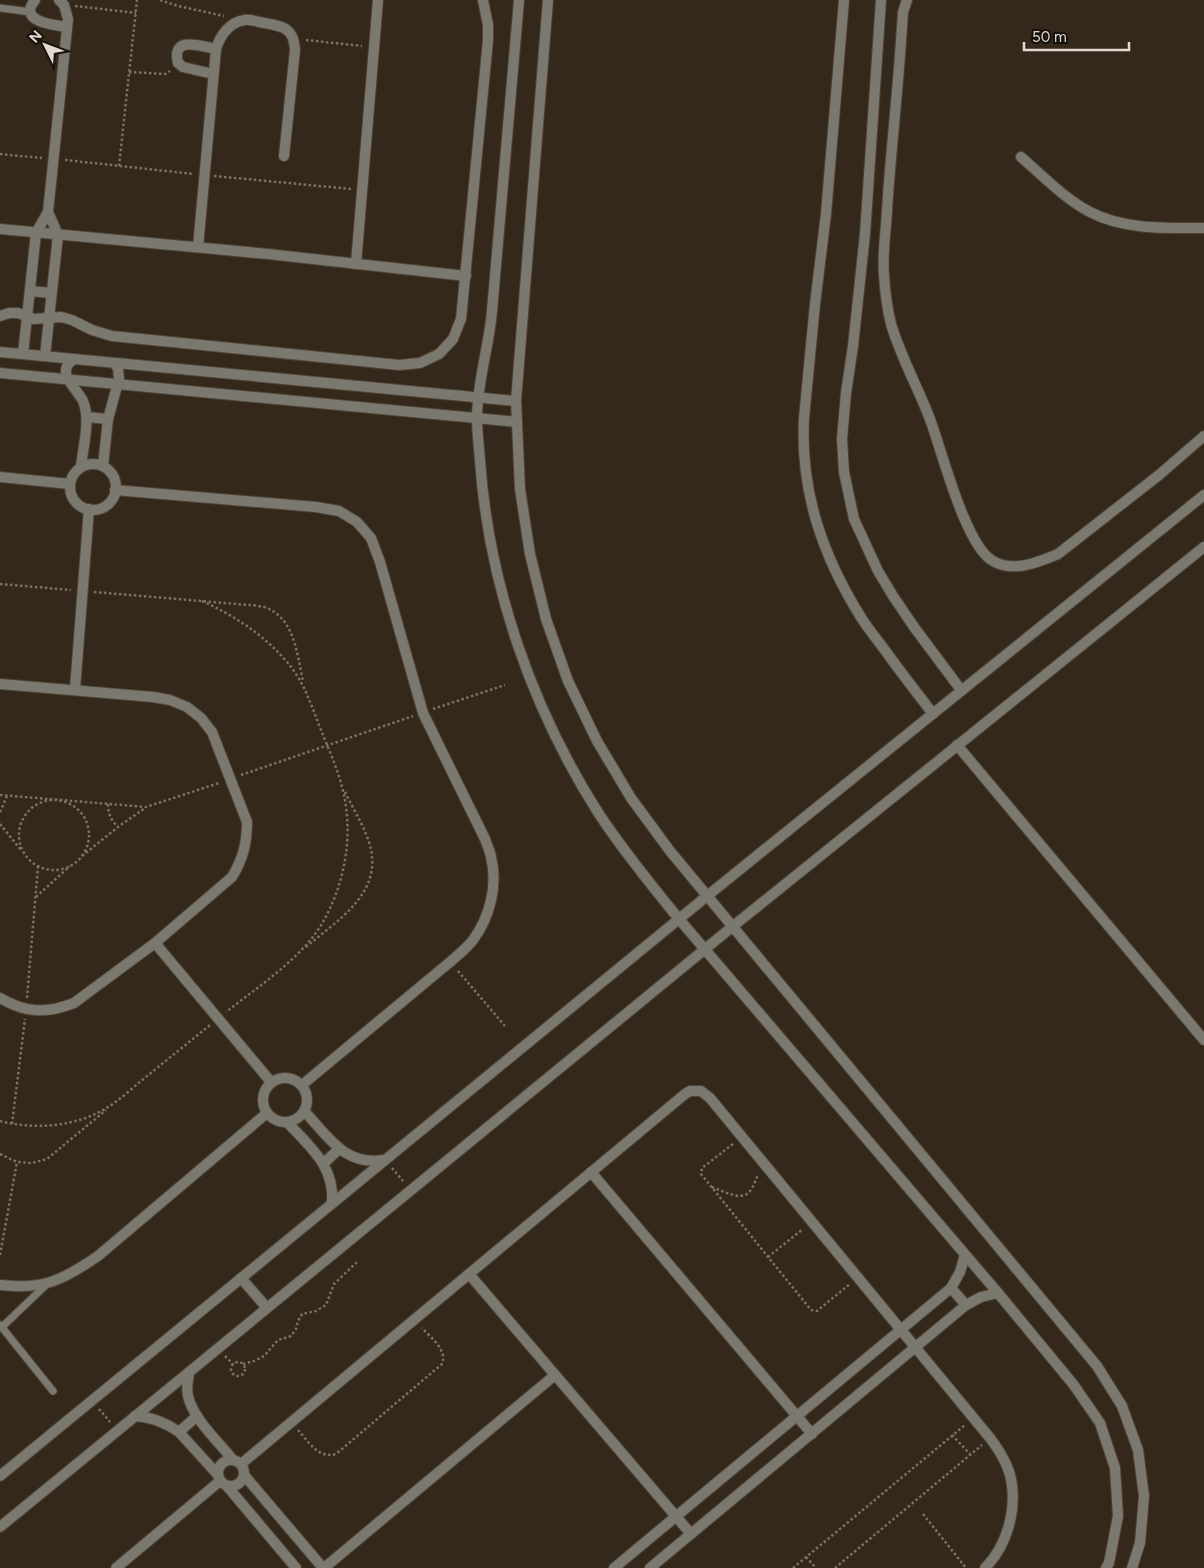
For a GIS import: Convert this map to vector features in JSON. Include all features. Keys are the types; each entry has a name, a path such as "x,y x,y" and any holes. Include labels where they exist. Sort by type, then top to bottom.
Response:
{"street":[{"path":"35,0 32,4 31,12 35,19 42,23 67,27"},
{"path":"356,264 378,0"},
{"path":"0,316 18,313 34,319 61,317 112,336 399,365 420,363 439,354 453,339 461,320 488,40 488,25 483,0"},
{"path":"519,0 492,315 478,398 477,418 482,488 493,557 511,625 534,691 564,754 600,814 640,870 679,919 1073,1384 1100,1423 1115,1468 1118,1516 1106,1568"},
{"path":"548,0 516,401 520,489 530,554 546,619 568,681 597,741 631,798 670,852 1097,1366 1122,1406 1138,1450 1144,1496 1140,1543 1132,1568"},
{"path":"844,0 826,214 804,418 805,473 816,523 849,597 863,621 933,714"},
{"path":"881,0 865,234 842,439 844,472 854,519 878,571 909,619 961,690"},
{"path":"907,0 903,12 889,176 884,273 886,298 891,322 901,352 930,420 954,492 975,542 992,561 1004,565 1019,566 1040,562 1058,554 1159,475 1204,436"},
{"path":"23,354 36,233 48,212 68,19 62,3"},
{"path":"198,248 216,49 219,39 226,30 246,20 278,25 288,30 294,39 295,50 284,156"},
{"path":"213,74 183,67 178,63 177,52 185,44 216,49"},
{"path":"1021,157 1069,198 1090,212 1110,220 1162,228 1204,228"},
{"path":"45,356 58,234 48,212"},
{"path":"0,229 466,276"},
{"path":"30,291 51,293"},
{"path":"0,352 516,401"},
{"path":"75,358 67,367 68,379 84,402 87,417 81,467"},
{"path":"102,466 108,419 118,384 118,368 114,363"},
{"path":"0,372 517,422"},
{"path":"87,417 108,419"},
{"path":"88,464 102,466 110,472 115,480 116,490 112,498 107,505 98,509 81,506 74,500 71,492 70,484 72,477 81,467 88,464"},
{"path":"0,477 70,484"},
{"path":"116,490 324,508 339,511 357,522 371,538 380,562 423,712 485,839 492,858 494,880 491,901 484,922 473,940 450,962 302,1085"},
{"path":"0,1476 707,896 1204,495"},
{"path":"75,689 90,509"},
{"path":"0,1527 732,926 1204,547"},
{"path":"0,684 152,697 170,700 186,707 201,718 212,732 246,822 247,836 240,864 232,877 155,943 74,1003 58,1009 26,1010 0,998"},
{"path":"957,745 1204,1040"},
{"path":"155,943 271,1082"},
{"path":"287,1077 296,1079 302,1085 308,1097 307,1105 300,1116 287,1122 276,1120 267,1113 264,1107 264,1093 266,1087 271,1082 278,1078 287,1077"},
{"path":"222,1481 218,1471 222,1463 225,1461 237,1462 292,1422 690,1091 701,1091 706,1093 974,1417 1003,1456 1011,1478 1013,1500 1010,1522 1002,1543 985,1568"},
{"path":"304,1111 339,1149 349,1156 373,1162 385,1160"},
{"path":"0,1285 21,1287 47,1284 74,1272 98,1256 267,1113"},
{"path":"287,1122 324,1163 332,1182 332,1203"},
{"path":"324,1163 339,1149"},
{"path":"591,1172 812,1434"},
{"path":"614,1568 951,1288 960,1272 965,1255"},
{"path":"469,1274 691,1534"},
{"path":"240,1278 268,1308"},
{"path":"951,1288 966,1306"},
{"path":"650,1568 966,1306 981,1296 998,1294"},
{"path":"189,1373 187,1384 188,1396 197,1416 244,1470 244,1474 323,1568 555,1375"},
{"path":"135,1416 163,1422 179,1432 296,1568"},
{"path":"179,1432 197,1416"},
{"path":"222,1481 236,1485 240,1483 244,1474"},
{"path":"116,1568 222,1481"}],"lane":[{"path":"0,8 31,12"},
{"path":"47,1284 1,1326 52,1391"}],"path":[{"path":"119,166 137,0"},
{"path":"160,0 178,6 246,20"},
{"path":"62,3 136,13"},
{"path":"294,39 374,47"},
{"path":"129,72 165,74 173,70 178,63"},
{"path":"0,154 362,191"},
{"path":"0,584 248,605 266,608 281,617 291,632 303,684 342,786 369,842 372,860 370,879 363,895 350,909 302,951 47,1159 32,1163 17,1162 0,1154"},
{"path":"202,602 226,612 269,643 288,663 303,684"},
{"path":"0,824 26,855 38,866 55,870 71,865 146,807 326,745"},
{"path":"302,951 323,923 338,891 346,856 348,821 342,786"},
{"path":"0,795 146,807"},
{"path":"0,812 7,796"},
{"path":"26,855 22,848 19,832 24,816 36,805 44,801 60,800 75,808 86,821 88,829 87,845 78,859 36,897"},
{"path":"108,804 108,813 118,827"},
{"path":"12,1124 26,1010 38,866"},
{"path":"450,962 506,1026"},
{"path":"0,1121 37,1126 62,1124 86,1118 109,1107"},
{"path":"742,1137 701,1170 701,1174 768,1257 813,1311 817,1311 858,1278"},
{"path":"385,1160 410,1190"},
{"path":"0,1255 17,1162"},
{"path":"712,1187 737,1196 744,1196 749,1193 758,1175"},
{"path":"768,1257 804,1229"},
{"path":"242,1364 244,1371 242,1374 239,1376 233,1374 231,1367 233,1364 254,1361 264,1356 278,1340 291,1336 296,1330 302,1314 322,1309 329,1299 334,1284 357,1262"},
{"path":"292,1422 320,1454 331,1456 336,1454 442,1364 444,1356 442,1351 415,1319"},
{"path":"92,1400 117,1431"},
{"path":"793,1568 974,1417"},
{"path":"952,1435 970,1455"},
{"path":"835,1568 990,1438"},
{"path":"923,1514 966,1568"},
{"path":"806,1557 816,1568"}]}
